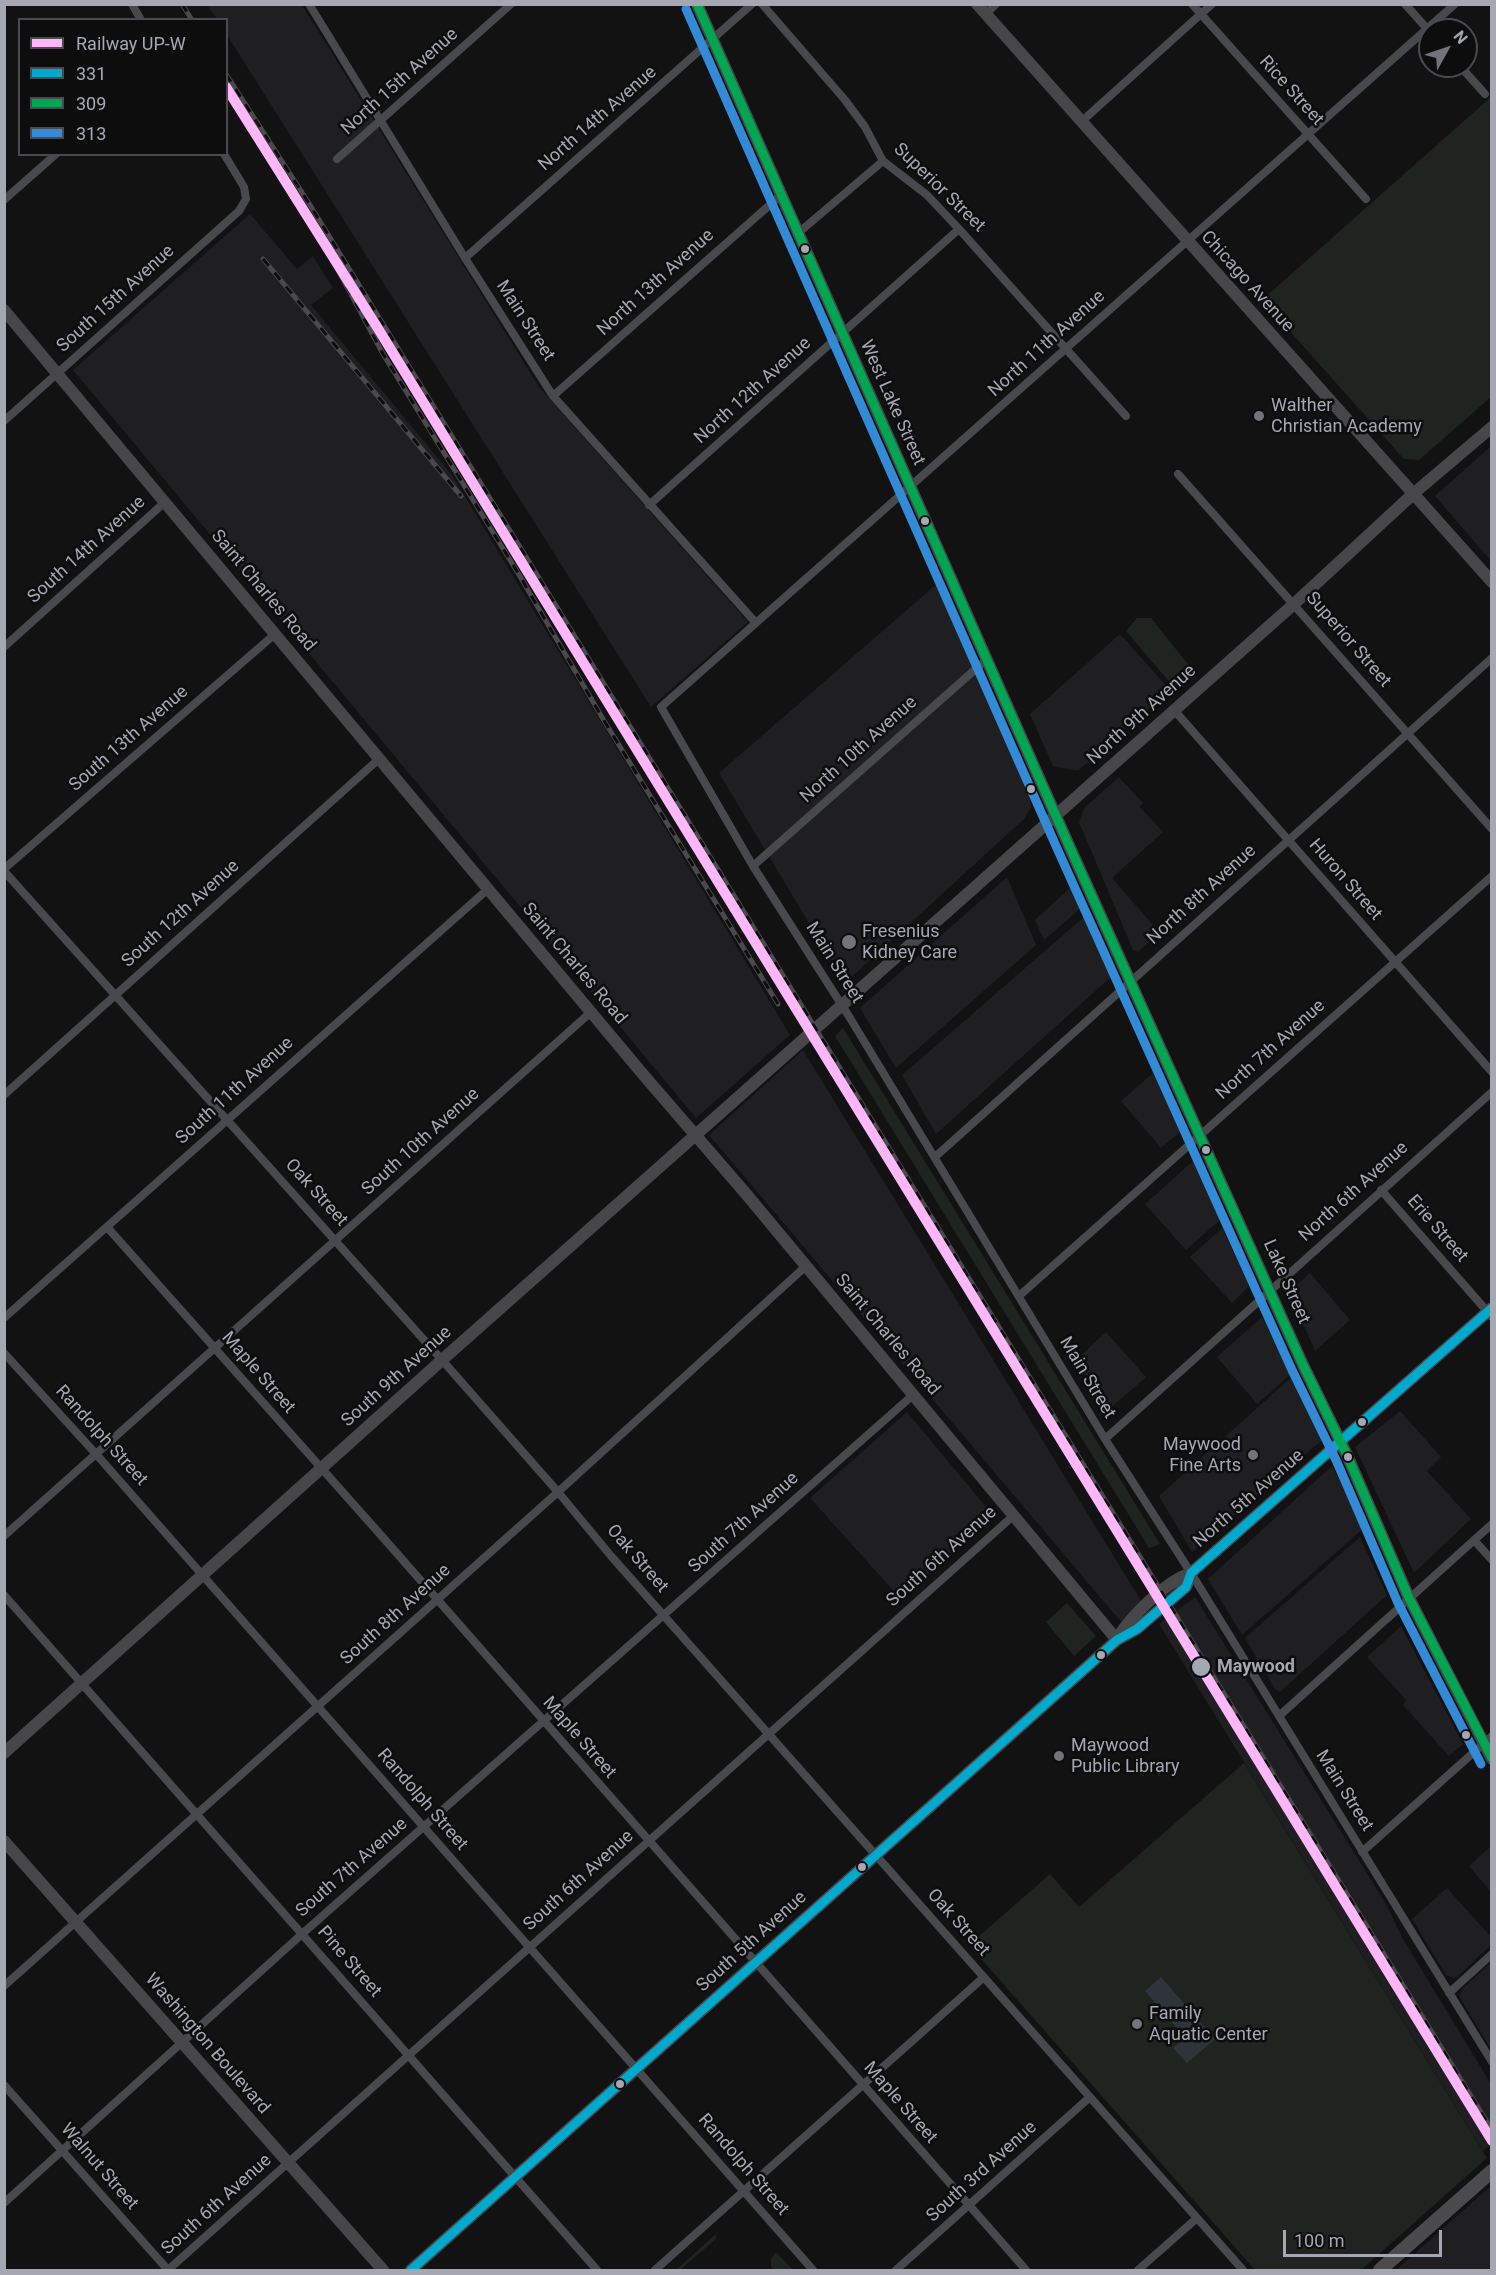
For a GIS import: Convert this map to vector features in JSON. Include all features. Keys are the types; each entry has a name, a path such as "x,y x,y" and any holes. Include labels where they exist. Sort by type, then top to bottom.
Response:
{"main road":[{"name":"West Lake Street","path":"697,4 1056,815"},
{"name":"Chicago Avenue","path":"982,9 1491,582"},
{"name":"Saint Charles Road","path":"4,310 1117,1640"},
{"name":"North 9th Avenue","path":"815,1029 1294,604 1413,494 1491,427"},
{"name":"Lake Street","path":"1056,815 1409,1598 1488,1740 1491,1759"},
{"name":"South 9th Avenue","path":"4,1753 815,1029"},
{"name":"North 5th Avenue","path":"1166,1597 1186,1587 1191,1574 1490,1312"},
{"name":"South 5th Avenue","path":"411,2271 1117,1640 1137,1629 1166,1597"},
{"name":"Washington Boulevard","path":"4,1841 383,2271"},
{"path":"1380,2271 1491,2171"}],"street":[{"path":"132,4 140,18"},
{"name":"Main Street","path":"309,4 553,396 756,623"},
{"name":"North 15th Avenue","path":"337,159 512,4"},
{"name":"North 14th Avenue","path":"465,258 752,4"},
{"name":"Superior Street","path":"762,4 846,100 865,127 883,161 927,195 1126,416"},
{"path":"982,9 996,4"},
{"name":"Rice Street","path":"1192,4 1366,199"},
{"path":"1081,122 1212,4"},
{"path":"1405,4 1418,19"},
{"name":"North 11th Avenue","path":"1441,18 1455,4"},
{"name":"North 11th Avenue","path":"661,707 1308,134 1418,40"},
{"path":"1471,78 1485,94"},
{"path":"4,200 54,156"},
{"name":"South 15th Avenue","path":"4,421 239,211 246,199 244,187 225,156"},
{"path":"797,234 883,161"},
{"name":"North 13th Avenue","path":"553,396 781,195"},
{"name":"North 12th Avenue","path":"649,505 959,229"},
{"name":"Superior Street","path":"1178,474 1491,829"},
{"name":"South 14th Avenue","path":"4,647 165,502"},
{"name":"South 13th Avenue","path":"4,870 275,634"},
{"name":"North 8th Avenue","path":"934,1157 1491,658"},
{"name":"North 10th Avenue","path":"753,866 987,659"},
{"name":"Main Street","path":"661,707 753,866 842,1005 1105,1439 1191,1574 1491,2062"},
{"name":"Huron Street","path":"1174,710 1491,1072"},
{"name":"South 12th Avenue","path":"4,1095 380,759"},
{"name":"Oak Street","path":"4,870 336,1240 664,1616 1243,2271"},
{"name":"North 7th Avenue","path":"1019,1296 1491,876"},
{"name":"South 11th Avenue","path":"4,1318 488,889"},
{"name":"South 10th Avenue","path":"4,1536 591,1012"},
{"name":"North 6th Avenue","path":"1105,1439 1491,1092"},
{"name":"Erie Street","path":"1381,1190 1490,1312"},
{"name":"Maple Street","path":"107,1227 1026,2271"},
{"name":"South 8th Avenue","path":"4,1986 558,1492 806,1266"},
{"name":"Randolph Street","path":"4,1353 96,1454 813,2271"},
{"name":"South 7th Avenue","path":"4,2203 302,1934 913,1395"},
{"name":"South 6th Avenue","path":"168,2271 1013,1516"},
{"path":"1278,1716 1491,1524"},
{"path":"1474,1540 1491,1560"},
{"name":"Pine Street","path":"4,1594 597,2271"},
{"path":"1362,1852 1488,1740"},
{"path":"1449,1993 1491,1954"},
{"path":"655,2271 984,1977"},
{"name":"Walnut Street","path":"4,2085 168,2271"},
{"name":"South 3rd Avenue","path":"896,2271 1090,2097"},
{"path":"1138,2271 1197,2218"}],"shaded area":[{"path":"207,5 302,5 539,387 748,622 651,707 228,37 228,18 216,18"},
{"path":"1491,97 1491,397 1419,460 1404,459 1262,300"},
{"path":"250,214 297,269 313,256 333,288 311,305 452,475 790,1035 696,1118 73,370"},
{"path":"1491,446 1491,561 1435,496"},
{"path":"939,582 1030,795 1031,807 1025,818 845,983 719,773"},
{"path":"1137,618 1151,618 1191,668 1172,685 1126,631"},
{"path":"1120,634 1170,690 1078,771 1053,766 1030,714"},
{"path":"1119,777 1143,803 1140,807 1163,832 1112,878 1160,933 1138,952 1133,950 1079,822 1084,808"},
{"path":"1007,877 1036,945 896,1068 860,1008"},
{"path":"1071,887 1081,908 1044,940 1035,920"},
{"path":"1084,917 1111,977 936,1134 902,1075"},
{"path":"843,1028 1160,1544 1149,1548 835,1036"},
{"path":"803,1050 1143,1604 1122,1623 709,1135"},
{"path":"1153,1073 1180,1132 1161,1148 1121,1101"},
{"path":"1194,1160 1221,1219 1186,1250 1145,1204"},
{"path":"1222,1228 1249,1286 1232,1303 1190,1257"},
{"path":"1310,1273 1350,1320 1315,1351 1289,1292"},
{"path":"1262,1317 1291,1374 1257,1404 1217,1357"},
{"path":"1106,1332 1146,1377 1106,1412 1076,1360"},
{"path":"1295,1374 1322,1440 1192,1552 1159,1496"},
{"path":"1400,1411 1441,1457 1427,1471 1471,1519 1414,1573 1355,1447"},
{"path":"907,1412 992,1514 901,1599 810,1498"},
{"path":"1332,1466 1364,1528 1242,1635 1208,1579"},
{"path":"1360,1537 1387,1595 1280,1692 1275,1689 1245,1638"},
{"path":"1195,1597 1386,1904 1403,1939 1491,2084 1491,2144 1483,2151 1159,1624"},
{"path":"1067,1603 1096,1636 1074,1656 1046,1622"},
{"path":"1401,1626 1463,1744 1449,1756 1403,1705 1406,1700 1367,1657"},
{"path":"1244,1763 1487,2158 1361,2270 1255,2270 969,1945 1050,1874 1079,1907"},
{"path":"1491,1826 1491,1892 1469,1866 1490,1847"},
{"path":"1447,1888 1491,1937 1491,1945 1457,1977 1453,1978 1446,1975 1412,1919"},
{"path":"1491,1963 1491,2049 1460,1998 1460,1994 1462,1989"},
{"path":"1161,1977 1215,2039 1187,2063 1173,2048 1185,2037 1145,1991"},
{"path":"1491,2186 1491,2270 1396,2270"},
{"path":"716,2234 716,2239 680,2270 676,2270"},
{"path":"776,2252 793,2270 775,2270 771,2267 771,2259"}],"railway":[{"path":"182,4 191,18"},
{"path":"228,77 310,205 1492,2130"},
{"path":"330,255 383,354 778,1004"},
{"path":"263,259 461,496"}],"rail line":[{"name":"UP-W","path":"228,90 377,327 1492,2141"}],"transit line":[{"name":"309","path":"697,4 1067,841 1303,1365 1347,1455 1409,1598 1492,1758"},
{"name":"313","path":"686,9 1056,846 1292,1370 1336,1460 1398,1603 1481,1764"},
{"name":"331","path":"411,2270 1117,1640 1137,1629 1186,1587 1191,1573 1492,1308"}],"place":[{"name":"Walther Christian Academy","path":"1259,416"},
{"name":"Fresenius Kidney Care","path":"849,942"},
{"name":"Maywood Fine Arts","path":"1253,1455"},
{"name":"Maywood","path":"1201,1667"},
{"name":"Maywood Public Library","path":"1059,1756"},
{"name":"Family Aquatic Center","path":"1137,2024"}]}
